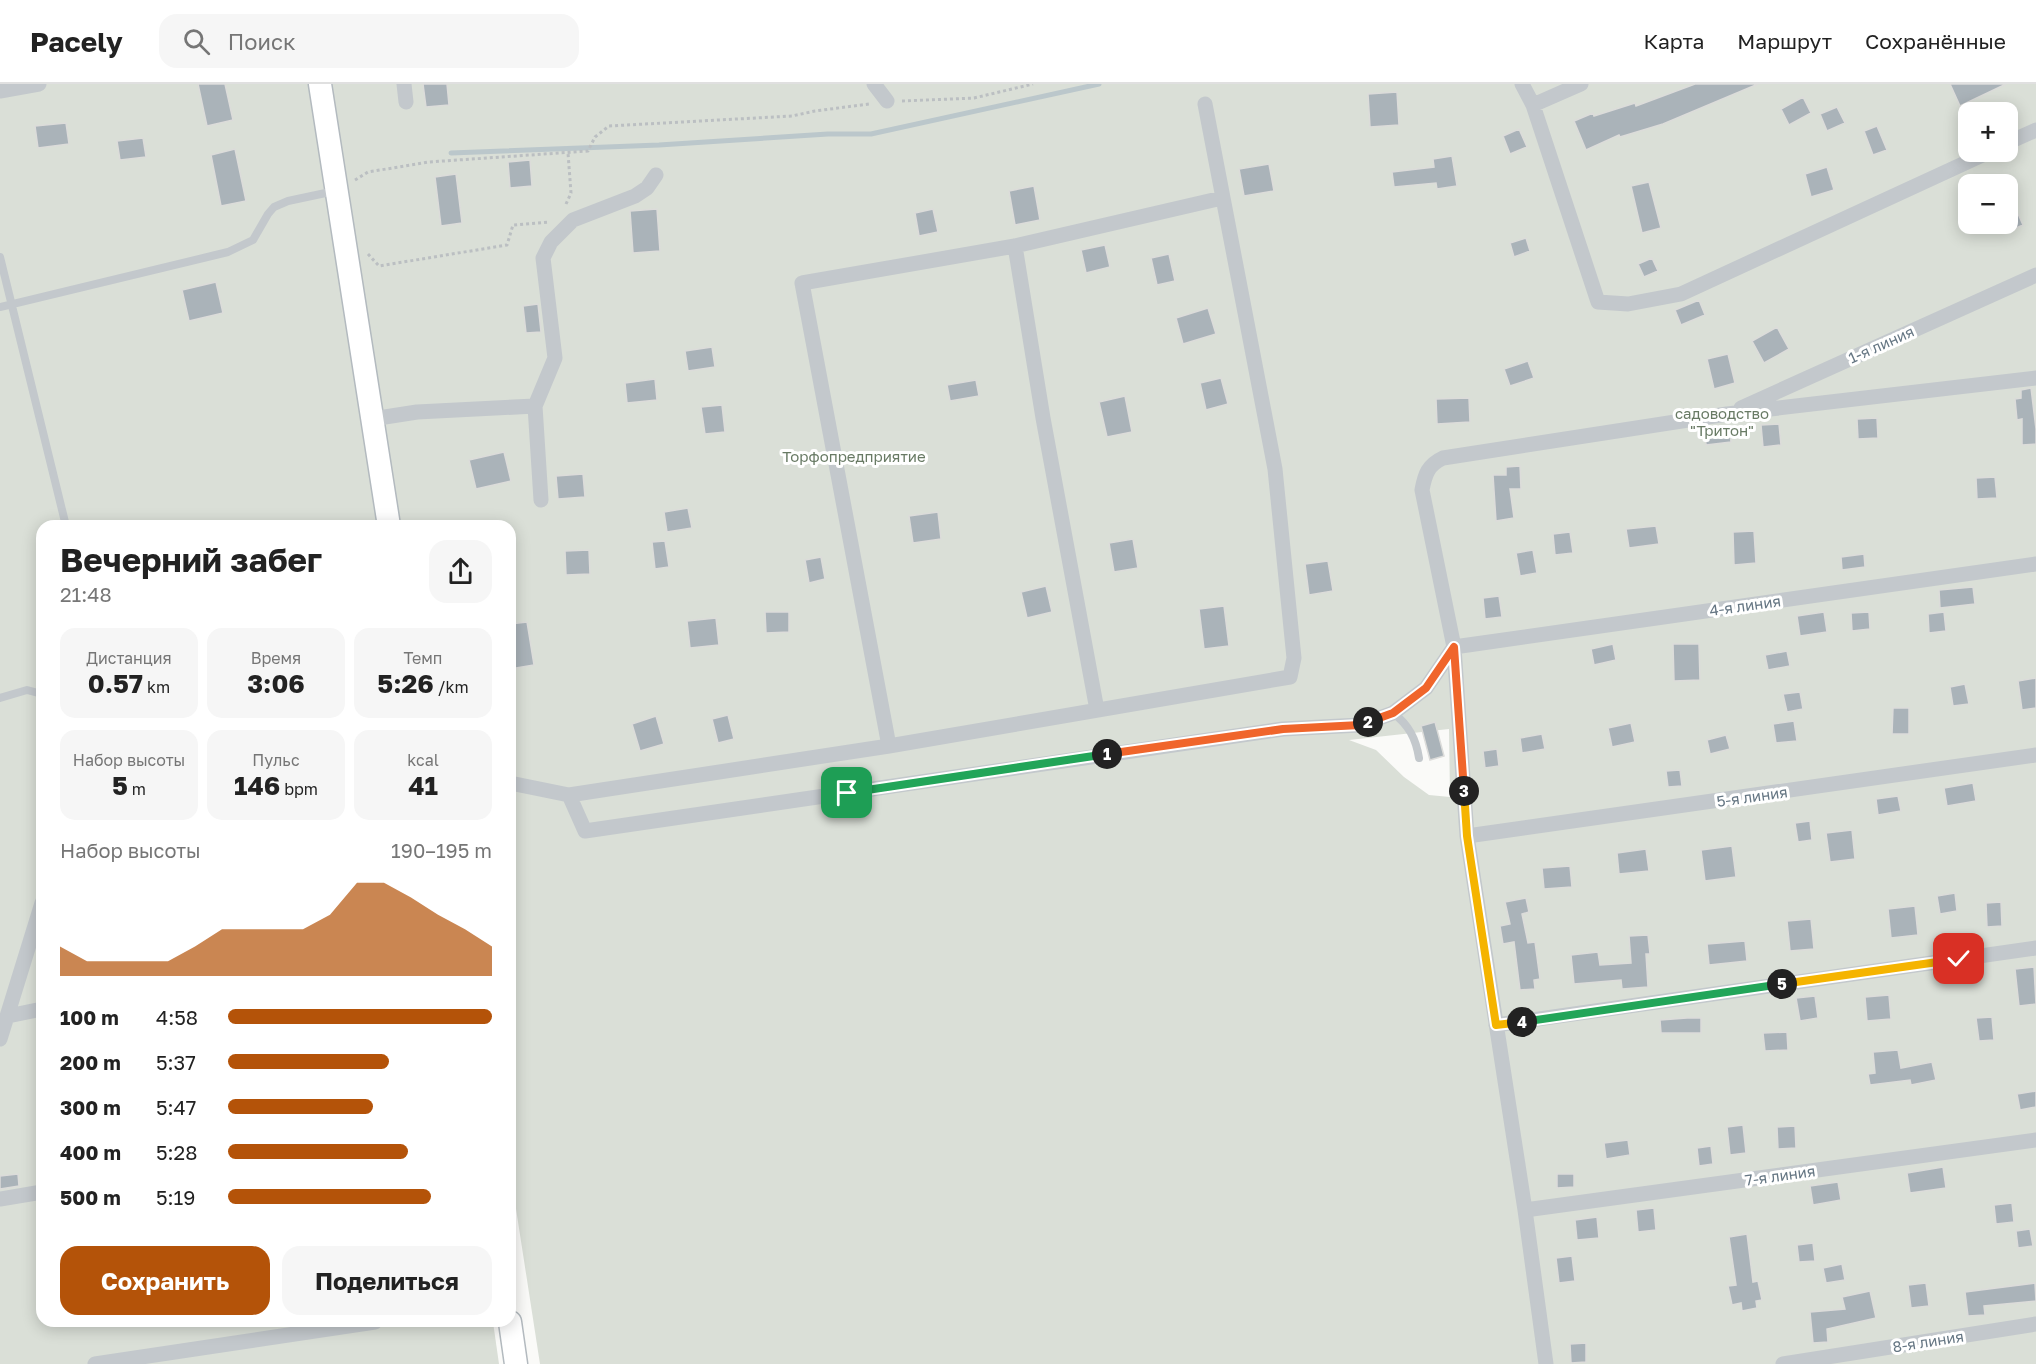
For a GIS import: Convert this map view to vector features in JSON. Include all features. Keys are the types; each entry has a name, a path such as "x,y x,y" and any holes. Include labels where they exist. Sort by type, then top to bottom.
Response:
{"main road":[{"path":"320,84 344,187 372,419 388,520"},
{"path":"511,1327 516,1364"}],"street":[{"path":"0,91 39,84"},
{"path":"404,84 406,102"},
{"path":"874,84 887,101"},
{"path":"1522,84 1533,105 1598,302 1628,304 1681,294 1967,162"},
{"path":"1533,105 1581,84"},
{"path":"516,784 569,795 889,746 1290,677 1294,658 1275,469 1205,104"},
{"path":"2018,138 2036,130"},
{"path":"541,500 535,406 555,358 543,258 552,242 573,220 635,196 647,188 656,175"},
{"path":"889,746 802,283 1015,246 1222,198"},
{"path":"1015,246 1043,418 1096,710"},
{"name":"1-я линия","path":"1727,414 2036,275"},
{"path":"1546,1364 1525,1210 1467,836 1454,647 1422,490 1428,469 1435,461 1443,458 1727,414 2036,378"},
{"path":"372,419 417,412 535,406"},
{"name":"4-я линия","path":"1454,647 2036,564"},
{"path":"569,795 585,831 1283,729 1360,725 1393,713 1426,688 1454,647"},
{"name":"5-я линия","path":"1467,836 2036,755"},
{"path":"0,1039 36,923"},
{"path":"1496,1025 2036,948"},
{"path":"8,1016 36,1011"},
{"name":"7-я линия","path":"1525,1210 2036,1140"},
{"path":"0,1199 36,1193"},
{"name":"8-я линия","path":"1784,1364 2036,1324"},
{"path":"95,1364 342,1327"}],"lane":[{"path":"0,307 228,252 253,240 274,207 288,201 344,187"},
{"path":"0,257 65,520"},
{"path":"0,698 27,690 36,692"},
{"path":"1393,713 1402,719 1411,732 1417,744 1419,758"}],"path":[{"path":"344,187 368,172 429,162 588,151 595,137 609,126 792,116 887,101 974,98 1033,84"},
{"path":"563,211 571,193 568,153"},
{"path":"366,246 369,256 379,266 507,245 513,225 559,220"}],"green space":[{"path":"0,84 2036,84 2036,1364 540,1364 516,1209 516,520 36,520 36,1327 494,1327 499,1364 0,1364","holes":["1449,729 1450,797 1429,795 1404,777 1376,750 1349,740"]}],"building":[{"path":"198,84 225,84 233,120 207,126"},
{"path":"423,84 447,84 449,105 426,107"},
{"path":"1695,84 1758,84 1663,124 1620,137 1619,135 1586,150 1574,121 1593,113 1594,116 1635,103 1636,106"},
{"path":"1950,84 2006,84 1968,102 1958,102"},
{"path":"1397,92 1399,125 1370,127 1368,94"},
{"path":"1803,97 1811,113 1789,125 1781,109"},
{"path":"1837,107 1845,123 1827,131 1820,114"},
{"path":"66,123 69,144 38,148 35,126"},
{"path":"1877,126 1887,150 1873,155 1864,131"},
{"path":"1519,129 1527,147 1510,154 1503,136"},
{"path":"143,138 146,157 120,160 117,141"},
{"path":"235,149 246,201 221,206 211,155"},
{"path":"1452,156 1457,186 1437,189 1436,183 1394,187 1392,172 1434,167 1433,159"},
{"path":"530,160 532,186 510,188 508,162"},
{"path":"1269,164 1274,191 1244,196 1239,169"},
{"path":"1827,167 1834,190 1811,197 1805,174"},
{"path":"456,174 462,223 441,226 435,177"},
{"path":"1649,182 1661,228 1642,233 1631,186"},
{"path":"1034,186 1040,220 1015,225 1009,191"},
{"path":"657,209 660,251 633,253 630,211"},
{"path":"933,209 938,232 919,236 915,213"},
{"path":"2018,214 2023,225 2018,227"},
{"path":"1526,238 1530,251 1514,257 1510,243"},
{"path":"1105,245 1110,267 1086,273 1081,250"},
{"path":"1169,254 1175,281 1157,285 1151,258"},
{"path":"1652,258 1658,271 1644,277 1638,264"},
{"path":"216,282 223,313 189,321 182,290"},
{"path":"1699,300 1705,315 1681,325 1675,310"},
{"path":"538,304 541,332 526,333 523,306"},
{"path":"1208,308 1216,334 1183,344 1176,318"},
{"path":"1777,327 1789,349 1764,363 1752,341"},
{"path":"712,347 715,367 688,371 685,351"},
{"path":"1728,354 1735,383 1714,389 1707,359"},
{"path":"1528,361 1534,378 1510,386 1504,369"},
{"path":"1221,378 1228,404 1206,410 1200,383"},
{"path":"655,379 657,400 627,403 625,383"},
{"path":"976,380 979,396 950,401 947,385"},
{"path":"2031,388 2036,444 2022,445 2022,419 2017,420 2015,399 2021,398 2021,390"},
{"path":"1125,396 1132,432 1107,437 1099,402"},
{"path":"1469,398 1470,422 1437,424 1436,399"},
{"path":"722,405 725,432 705,434 701,407"},
{"path":"1877,418 1878,438 1858,439 1857,419"},
{"path":"1779,424 1781,445 1763,447 1761,425"},
{"path":"1730,429 1731,442 1706,445 1705,432"},
{"path":"504,452 511,481 476,489 469,460"},
{"path":"1520,466 1521,489 1510,489 1514,518 1496,521 1493,475 1506,475 1506,467"},
{"path":"583,474 585,497 558,499 556,476"},
{"path":"1995,477 1997,498 1977,499 1976,478"},
{"path":"688,508 692,528 667,532 664,512"},
{"path":"938,512 941,539 913,543 909,516"},
{"path":"1656,526 1659,544 1629,548 1626,529"},
{"path":"1754,531 1756,563 1734,565 1733,532"},
{"path":"1570,532 1573,553 1555,555 1553,534"},
{"path":"1133,539 1138,568 1114,572 1109,543"},
{"path":"665,541 669,567 655,569 652,542"},
{"path":"589,550 590,574 566,575 565,551"},
{"path":"1533,550 1537,573 1520,576 1516,553"},
{"path":"1864,554 1865,567 1842,570 1841,557"},
{"path":"821,557 825,579 809,583 805,560"},
{"path":"1328,561 1333,591 1309,595 1305,564"},
{"path":"1046,586 1052,612 1027,618 1021,592"},
{"path":"1973,587 1975,604 1940,608 1939,590"},
{"path":"1499,596 1502,617 1485,619 1483,598"},
{"path":"1224,606 1229,646 1204,649 1199,609"},
{"path":"765,612 789,612 789,632 766,633"},
{"path":"1824,612 1827,632 1800,636 1797,616"},
{"path":"1869,612 1870,629 1852,631 1851,613"},
{"path":"1944,612 1946,631 1929,633 1928,614"},
{"path":"716,618 719,645 690,648 687,621"},
{"path":"527,622 534,665 516,668 516,623"},
{"path":"1613,644 1616,660 1594,665 1591,649"},
{"path":"1673,644 1699,644 1700,680 1674,681"},
{"path":"1787,651 1790,666 1768,670 1765,655"},
{"path":"2036,678 2036,708 2022,710 2018,681"},
{"path":"1965,684 1969,704 1953,706 1950,687"},
{"path":"1800,692 1803,709 1787,712 1783,694"},
{"path":"1893,708 1909,708 1909,734 1892,734"},
{"path":"728,715 734,739 718,743 712,719"},
{"path":"656,716 664,744 640,751 632,724"},
{"path":"1794,721 1797,741 1776,743 1773,724"},
{"path":"1435,722 1444,756 1430,760 1421,726"},
{"path":"1631,723 1635,742 1612,747 1608,728"},
{"path":"1542,734 1545,749 1522,753 1520,738"},
{"path":"1726,735 1730,749 1710,754 1707,740"},
{"path":"1497,749 1499,766 1485,768 1483,751"},
{"path":"1680,770 1682,786 1668,787 1666,771"},
{"path":"1973,783 1976,801 1947,806 1944,788"},
{"path":"1898,796 1901,811 1878,815 1876,799"},
{"path":"1810,821 1812,840 1798,842 1795,823"},
{"path":"1852,830 1855,859 1830,862 1826,833"},
{"path":"1732,846 1736,877 1705,881 1701,850"},
{"path":"1646,849 1649,871 1619,874 1617,853"},
{"path":"1570,866 1572,887 1544,889 1542,868"},
{"path":"1955,893 1957,911 1940,914 1937,896"},
{"path":"1526,898 1529,912 1522,914 1528,943 1535,942 1540,979 1534,980 1535,989 1520,990 1514,942 1503,944 1500,926 1510,924 1505,902"},
{"path":"2001,902 2002,926 1987,927 1986,903"},
{"path":"1915,906 1918,935 1891,938 1888,909"},
{"path":"1811,919 1814,949 1790,951 1787,921"},
{"path":"1648,935 1650,954 1646,954 1648,987 1622,989 1621,980 1574,984 1571,955 1598,952 1600,965 1631,963 1629,936"},
{"path":"1745,941 1747,961 1709,965 1707,944"},
{"path":"2034,967 2036,1004 2019,1006 2015,969"},
{"path":"1889,995 1891,1019 1867,1021 1865,997"},
{"path":"1815,996 1818,1018 1800,1021 1796,998"},
{"path":"1992,1017 1994,1040 1979,1041 1976,1018"},
{"path":"1701,1018 1701,1033 1661,1033 1660,1020"},
{"path":"1787,1032 1788,1050 1765,1051 1763,1033"},
{"path":"1898,1050 1901,1068 1932,1062 1936,1080 1911,1085 1910,1080 1870,1085 1868,1074 1875,1073 1873,1052"},
{"path":"2036,1091 2036,1107 2020,1110 2017,1094"},
{"path":"1743,1125 1746,1153 1730,1155 1727,1127"},
{"path":"1795,1126 1796,1148 1778,1149 1777,1127"},
{"path":"1628,1140 1630,1155 1606,1159 1604,1143"},
{"path":"1711,1146 1713,1164 1699,1166 1697,1148"},
{"path":"1943,1167 1946,1188 1910,1193 1907,1173"},
{"path":"18,1174 19,1186 0,1189 0,1176"},
{"path":"1557,1174 1574,1174 1574,1187 1557,1188"},
{"path":"1838,1182 1841,1200 1813,1205 1810,1186"},
{"path":"2012,1203 2014,1222 1996,1224 1994,1205"},
{"path":"1654,1208 1656,1230 1638,1232 1636,1210"},
{"path":"1597,1217 1599,1238 1577,1240 1575,1220"},
{"path":"2030,1229 2033,1246 2018,1248 2016,1231"},
{"path":"1747,1234 1753,1282 1758,1281 1762,1300 1756,1301 1757,1308 1742,1311 1741,1303 1732,1305 1728,1286 1736,1285 1729,1237"},
{"path":"1813,1243 1815,1261 1799,1262 1797,1245"},
{"path":"1572,1256 1575,1281 1559,1283 1556,1258"},
{"path":"1842,1264 1845,1280 1826,1283 1823,1268"},
{"path":"1926,1283 1929,1306 1911,1308 1908,1285"},
{"path":"2035,1283 2036,1301 1984,1306 1985,1315 1968,1316 1965,1292"},
{"path":"1870,1291 1876,1318 1827,1329 1828,1342 1813,1343 1810,1312 1845,1309 1842,1297"},
{"path":"1586,1343 1586,1362 1571,1363 1570,1344"}],"waterway":[{"path":"451,153 659,145 828,134 871,134 1099,84"}],"route":[{"path":"847,793 1283,729 1360,725 1393,713 1426,688 1454,647 1467,836 1496,1025 1959,959"}],"park label":[{"name":"садоводство \"Тритон\"","path":"1722,422"},
{"name":"Торфопредприятие","path":"854,456"}]}
